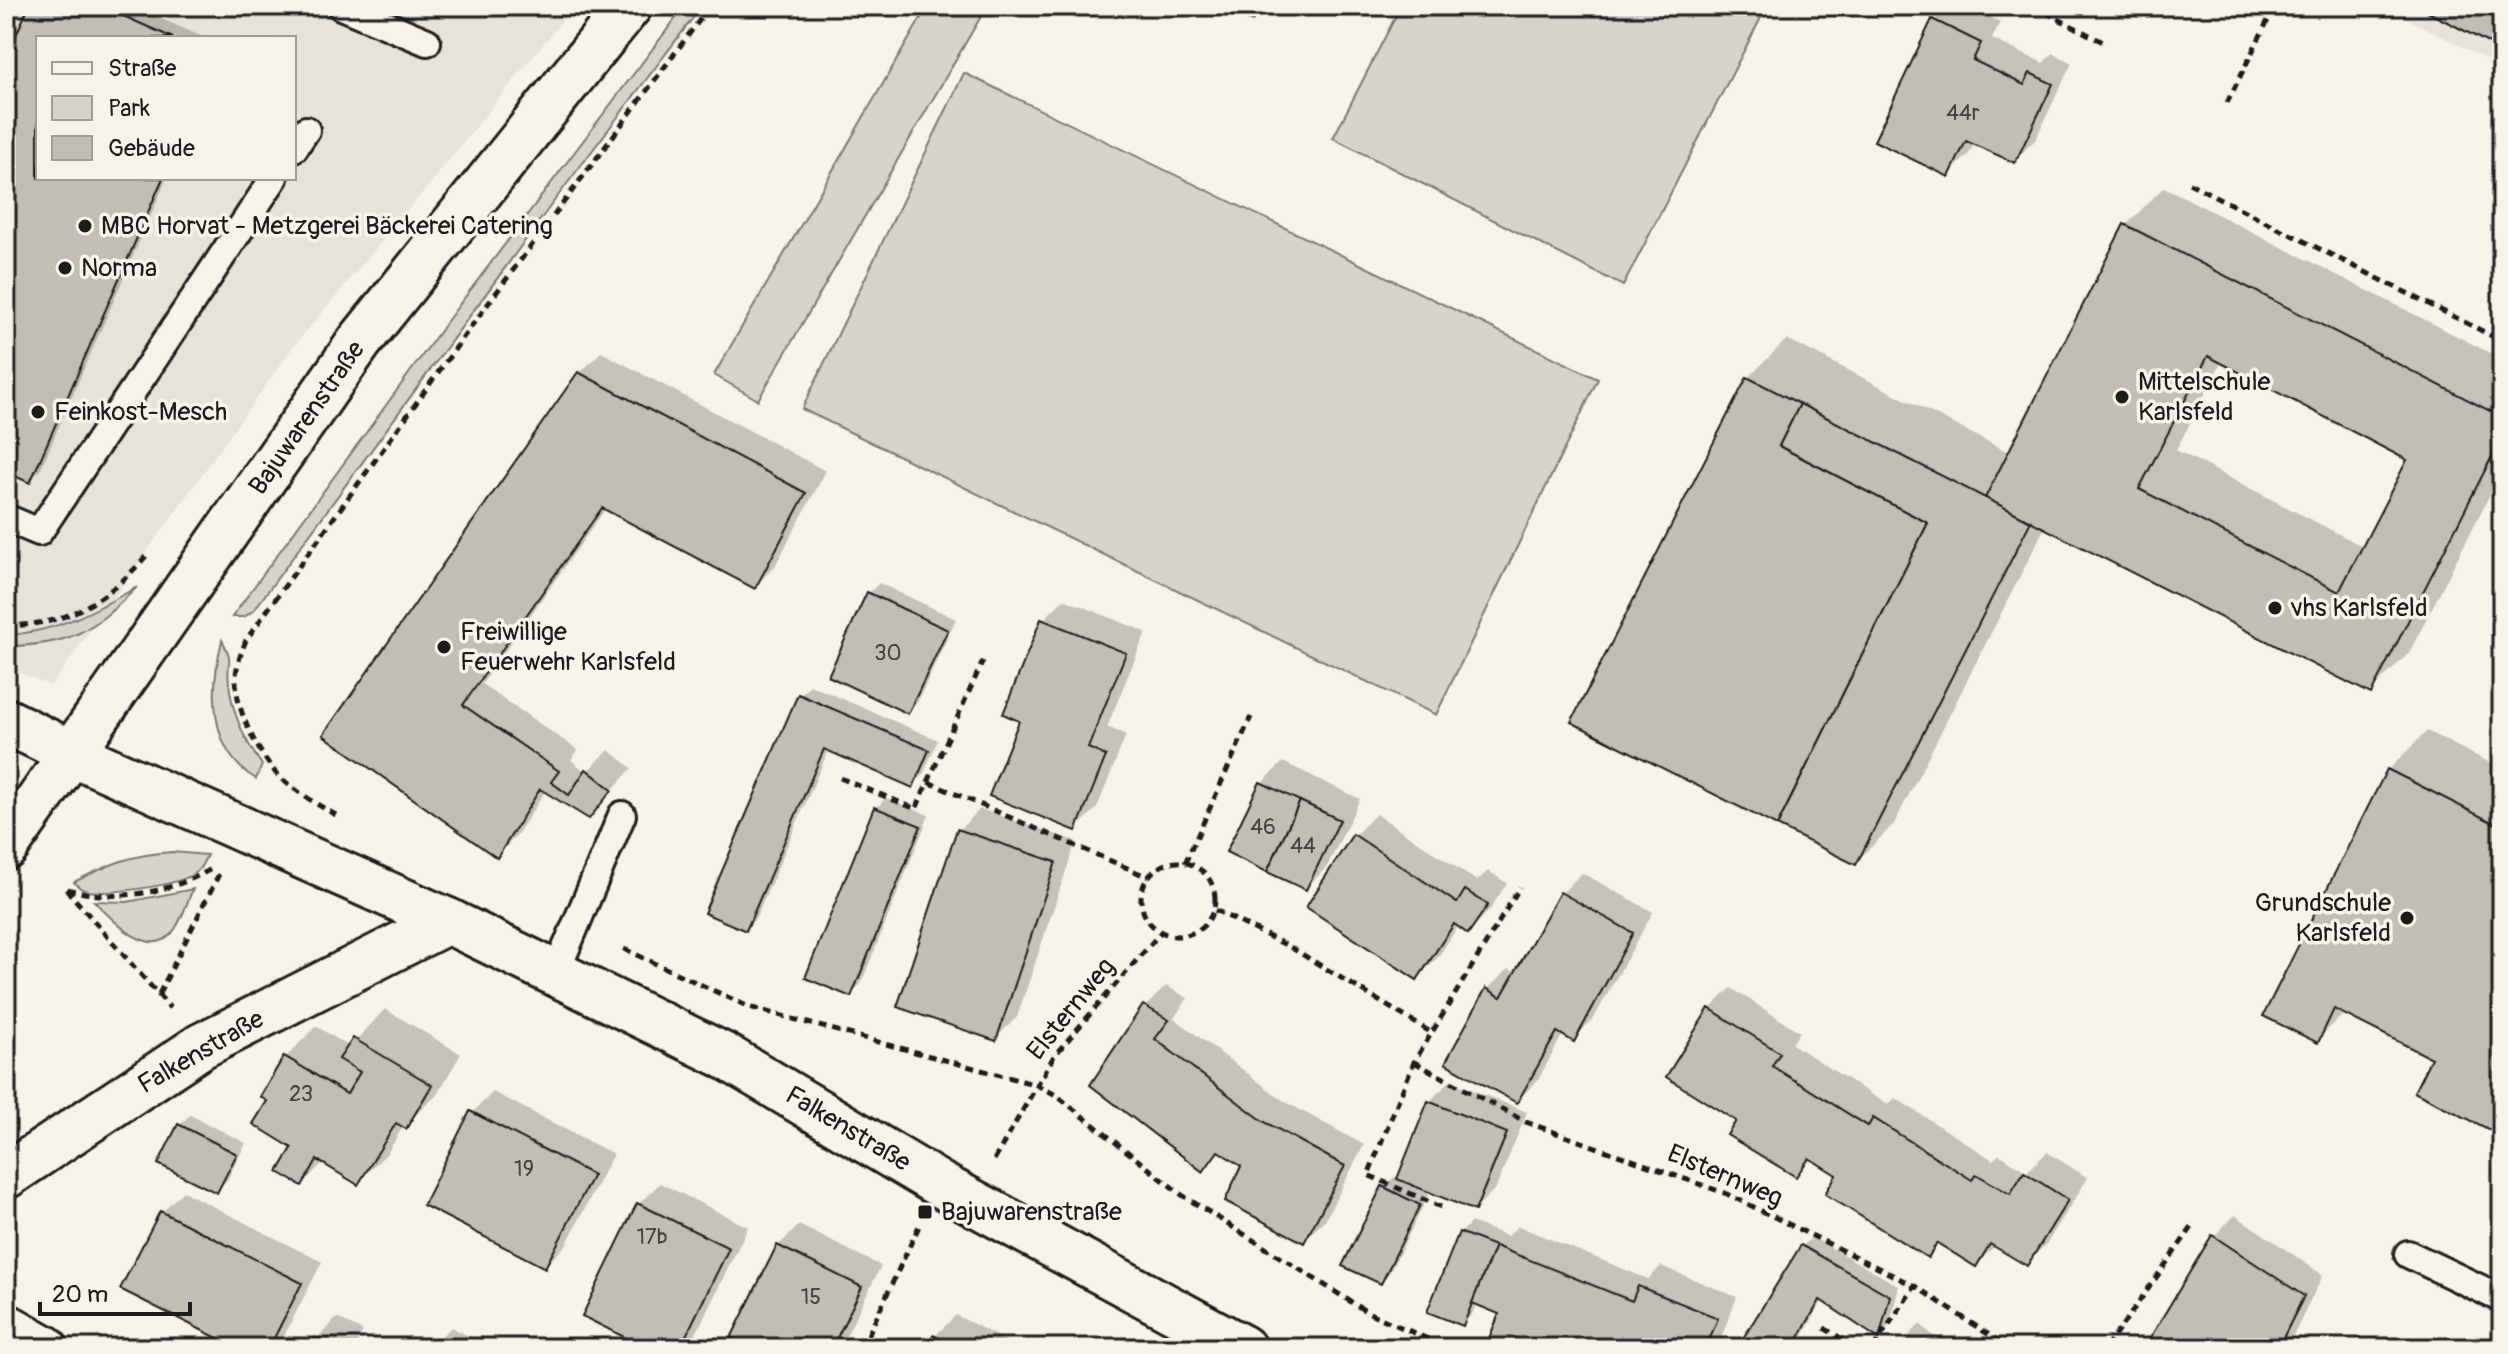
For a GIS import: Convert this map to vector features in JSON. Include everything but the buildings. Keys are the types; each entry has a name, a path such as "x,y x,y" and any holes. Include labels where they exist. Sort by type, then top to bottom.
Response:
{"street":[{"name":"Bajuwarenstraße","path":"6,847 360,341 629,6"},
{"name":"Falkenstraße","path":"6,721 448,921 725,1056 1049,1245 1243,1348"},
{"name":"Falkenstraße","path":"6,1176 201,1046 448,921"},
{"path":"6,1326 45,1348"}],"lane":[{"path":"341,6 427,42"},
{"path":"6,518 39,532 273,180"},
{"path":"556,972 622,815"},
{"path":"2408,1254 2502,1299"}],"path":[{"path":"340,817 277,774 254,738 241,708 236,682 238,661 246,640 470,328 710,6"},
{"path":"2033,6 2107,44"},
{"path":"2227,103 2275,6"},
{"path":"2189,183 2502,341"},
{"path":"840,778 916,809 983,661"},
{"path":"1185,863 1251,717"},
{"path":"928,782 1148,877"},
{"path":"159,994 225,862 188,882 144,893 103,896 66,889 201,1046"},
{"path":"1168,863 1185,863 1202,869 1215,890 1215,910 1206,924 1195,932 1184,936 1161,932 1143,912 1141,900 1148,877 1168,863"},
{"path":"1441,1207 1368,1175 1414,1062 1520,887"},
{"path":"1215,910 1290,947 1432,1033"},
{"path":"574,926 749,1007 1037,1085 1056,1095 1182,1195 1367,1312 1448,1348"},
{"name":"Elsternweg","path":"862,1348 955,1192 1037,1085 1054,1056 1161,932"},
{"name":"Elsternweg","path":"1414,1062 1526,1122 1727,1194 1915,1286 2009,1348"},
{"path":"2106,1348 2195,1223"},
{"path":"1873,1348 1915,1286"},
{"path":"1824,1328 1857,1348"}],"shaded area":[{"path":"6,6 574,6 293,347 51,686 6,667"},
{"path":"2382,6 2502,6 2502,67"}],"green space":[{"path":"685,6 702,6 554,201 254,610 244,617 232,617 456,309"},
{"path":"928,6 987,6 758,400 714,375"},
{"path":"1220,6 1260,6 1252,22"},
{"path":"1401,6 1767,6 1623,286 1333,138"},
{"path":"964,73 1598,379 1436,715 802,409"},
{"path":"137,587 107,615 79,633 47,643 6,646 6,635 58,625"},
{"path":"222,640 229,658 228,676 236,716 262,765 256,779 240,767 229,752 216,717 216,678"},
{"path":"172,852 207,855 192,875 155,886 94,892 82,889 74,882 122,861"},
{"path":"193,889 175,929 166,939 155,942 132,935 94,901 127,902"}],"place":[{"name":"MBC Horvat - Metzgerei Bäckerei Catering","path":"85,226"},
{"name":"Norma","path":"65,268"},
{"name":"Mittelschule Karlsfeld","path":"2122,397"},
{"name":"Feinkost-Mesch","path":"38,412"},
{"name":"vhs Karlsfeld","path":"2275,608"},
{"name":"Freiwillige Feuerwehr Karlsfeld","path":"444,647"},
{"name":"Grundschule Karlsfeld","path":"2407,918"},
{"name":"Bajuwarenstraße","path":"925,1212"}]}
